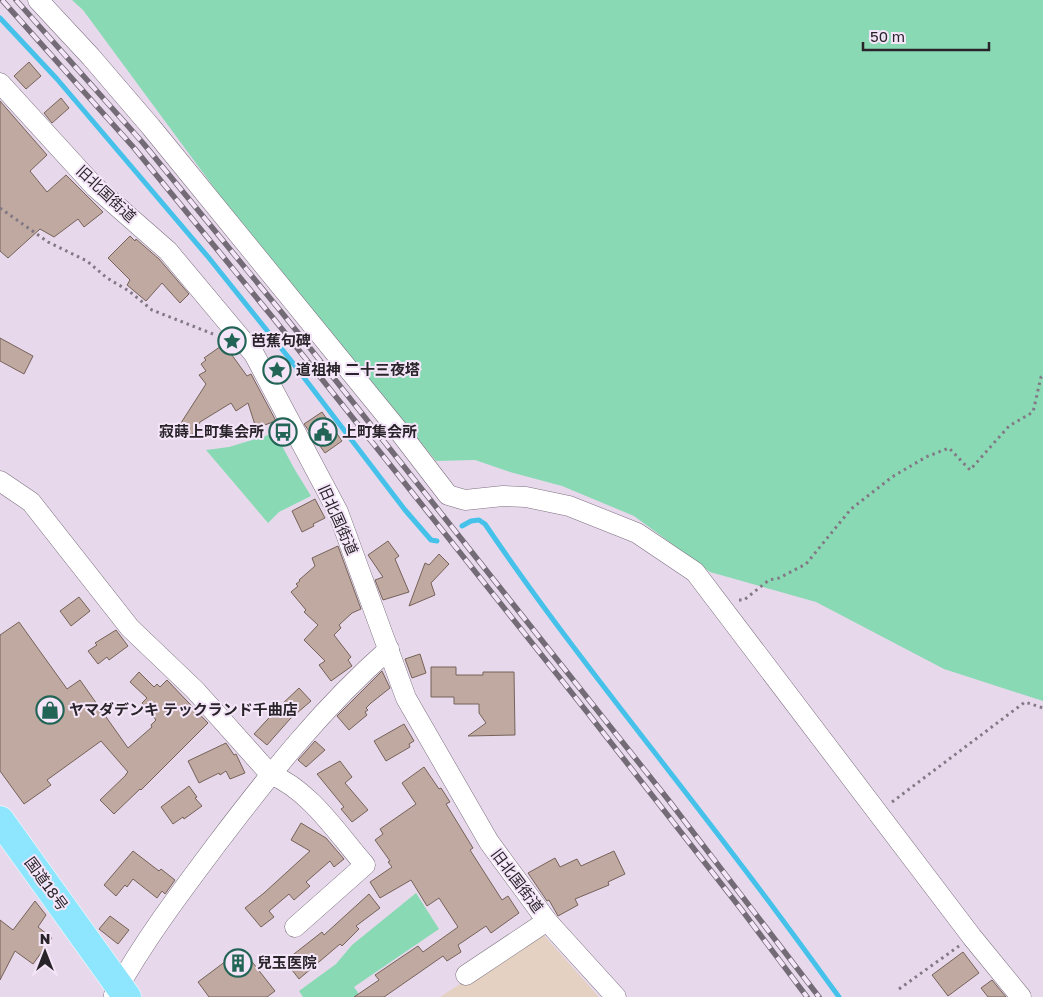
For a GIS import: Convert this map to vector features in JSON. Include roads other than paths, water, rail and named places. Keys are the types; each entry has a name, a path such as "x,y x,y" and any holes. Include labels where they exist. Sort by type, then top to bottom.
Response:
{"highway":[{"name":"国道18号","path":"0,820 120,993"}],"street":[{"path":"38,0 109,78 262,261 448,495 465,500 503,496 526,497 569,506 637,533 695,572 972,937 1021,997"},
{"name":"旧北国街道","path":"2,90 95,187 168,251 254,354 338,512 406,698 489,842 547,921 616,997"},
{"path":"0,481 31,502 130,628 195,690 270,774 285,780 313,804 365,865 295,927"},
{"path":"120,993 127,971 195,872 270,774 358,676 389,649"},
{"path":"466,975 547,921"}],"waterway":[{"path":"0,18 57,79 209,258 289,358 405,510 431,540 437,541"},
{"path":"462,526 471,521 479,520 485,524 579,654 754,882 839,997"}],"railway":[{"path":"2,0 135,149 274,319 587,712 741,909 807,997"},
{"path":"16,0 143,143 283,314 670,802 819,997"}],"place":[{"name":"芭蕉句碑","path":"232,341"},
{"name":"道祖神 二十三夜塔","path":"277,370"},
{"name":"寂蒔上町集会所","path":"283,432"},
{"name":"上町集会所","path":"323,432"},
{"name":"ヤマダデンキ テックランド千曲店","path":"50,710"},
{"name":"兒玉医院","path":"238,963"}]}
